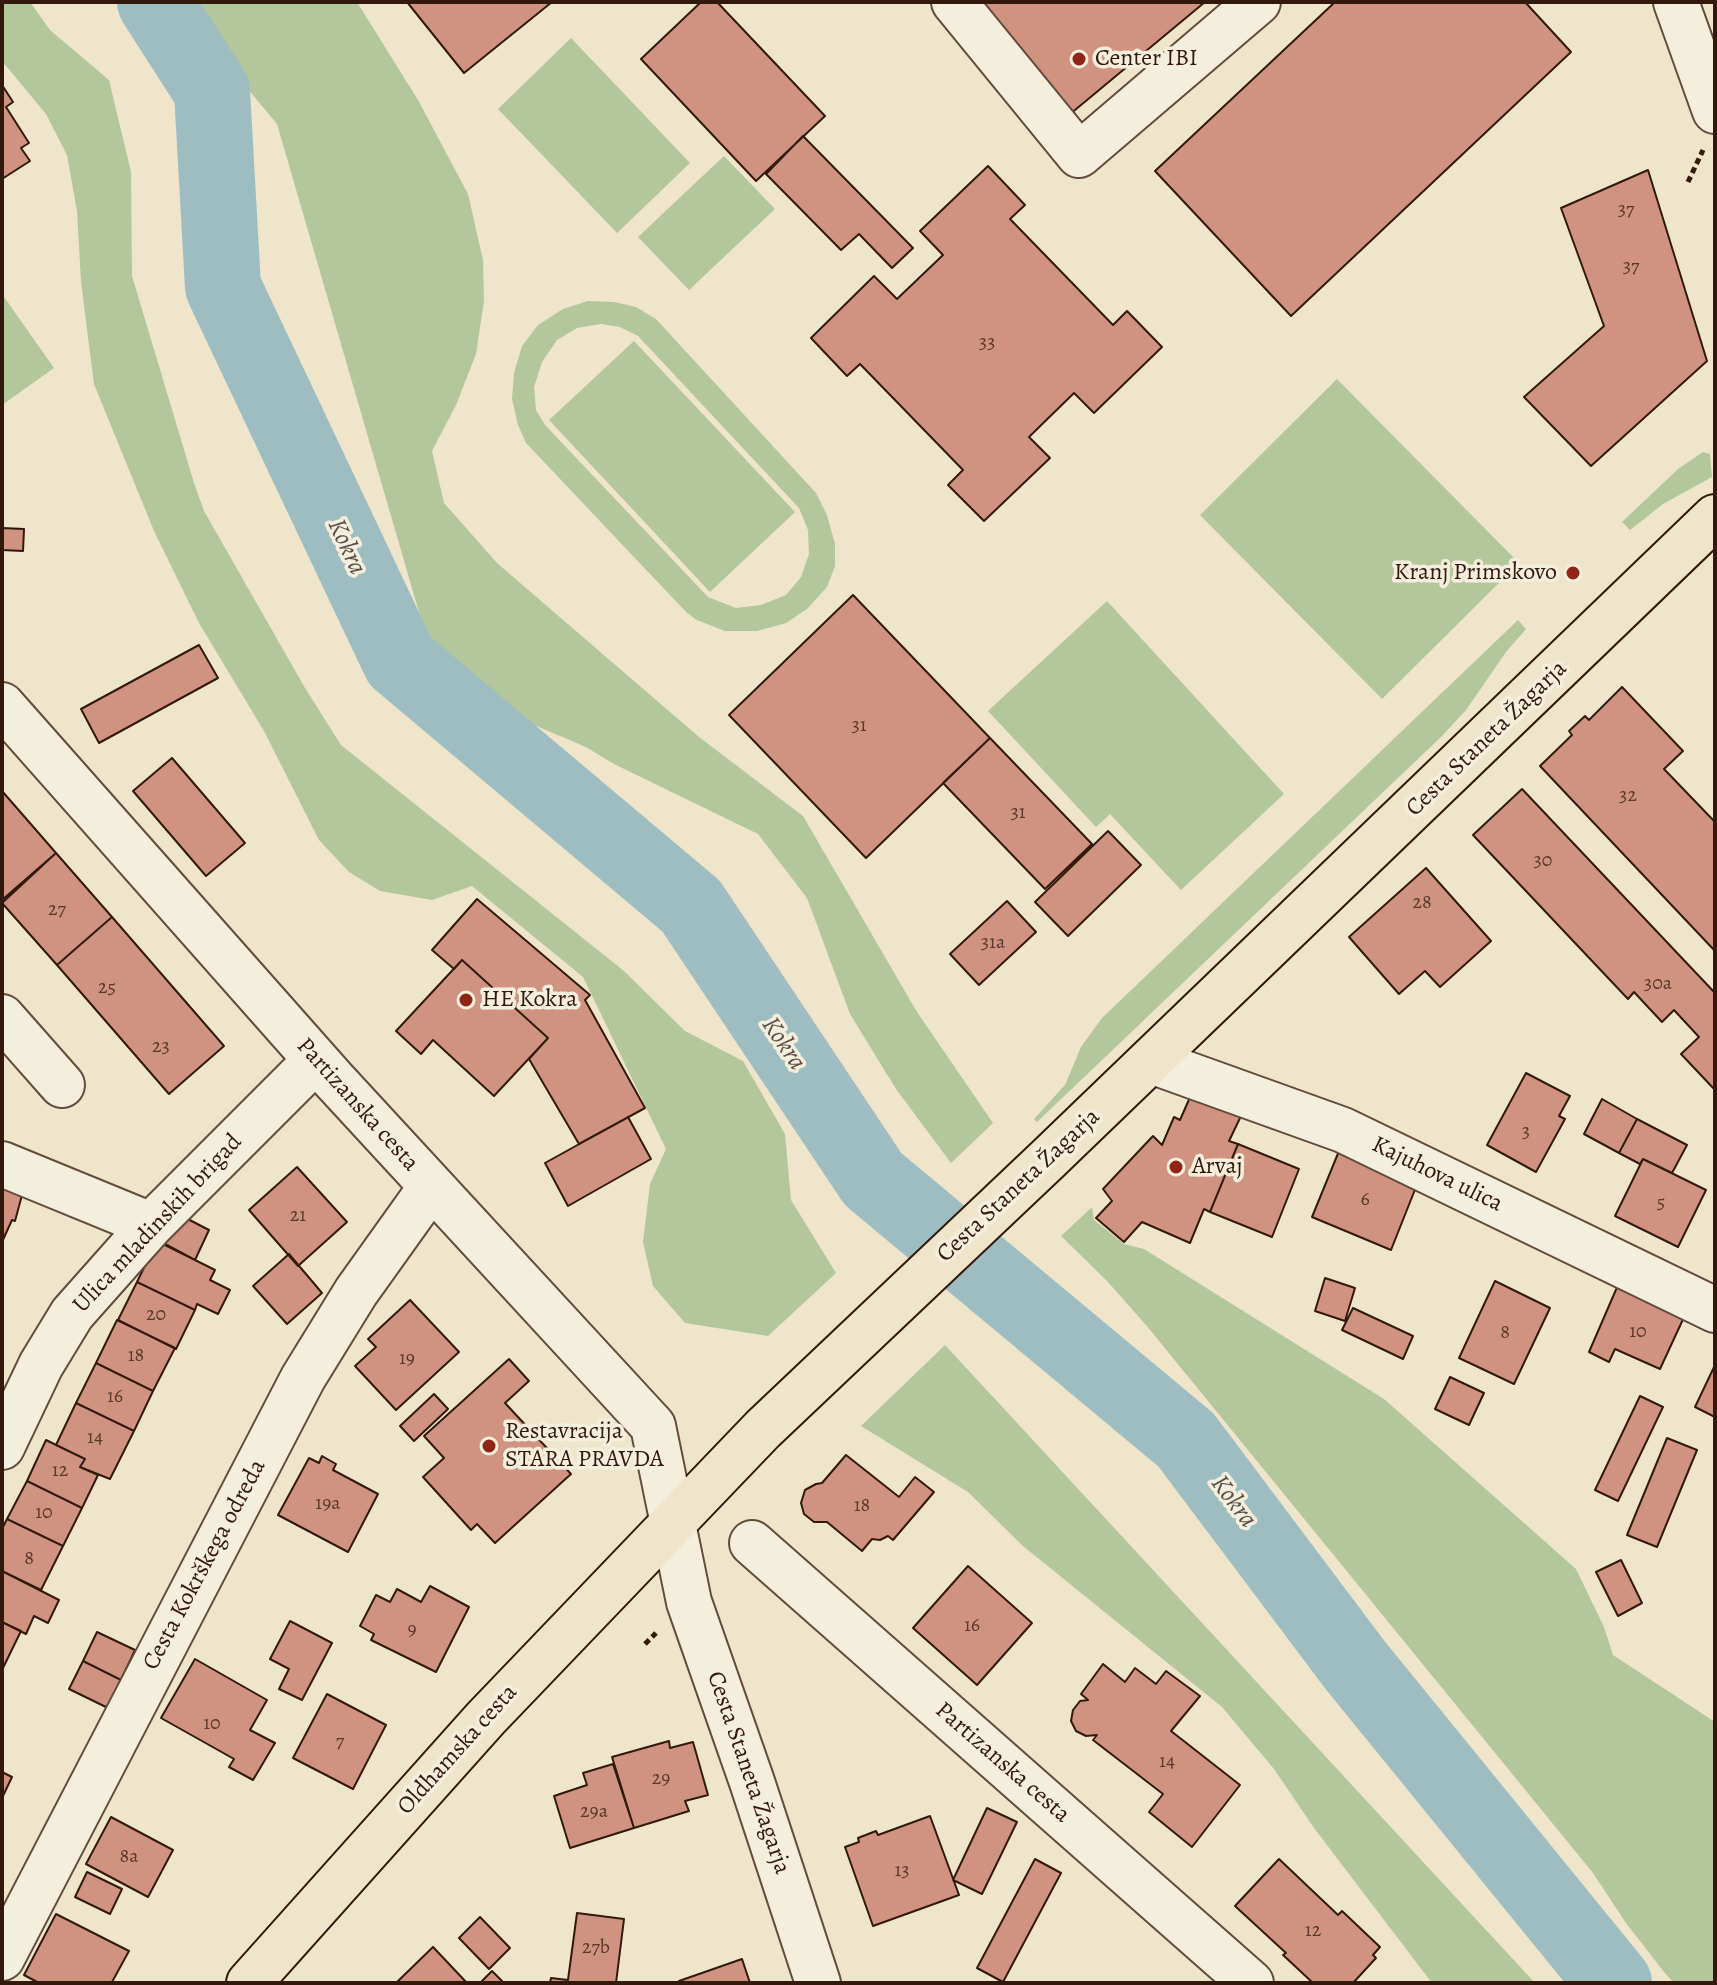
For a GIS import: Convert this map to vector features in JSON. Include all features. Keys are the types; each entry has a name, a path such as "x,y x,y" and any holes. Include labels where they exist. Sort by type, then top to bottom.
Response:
{"main road":[{"name":"Cesta Staneta Žagarja","path":"673,1523 813,1380 1151,1061 1715,517"},
{"name":"Oldhamska cesta","path":"249,1983 486,1718 673,1523"}],"street":[{"path":"954,2 1079,155 1258,2"},
{"path":"1676,2 1715,111"},
{"name":"Partizanska cesta","path":"2,705 316,1060 653,1426 673,1523"},
{"path":"2,1017 62,1085"},
{"name":"Ulica mladinskih brigad","path":"2,1447 41,1365 72,1314 151,1225 316,1060"},
{"name":"Kajuhova ulica","path":"1151,1061 1343,1130 1715,1310"},
{"path":"2,1164 151,1225"},
{"name":"Cesta Kokrškega odreda","path":"2,1958 303,1378 356,1292 431,1187"},
{"name":"Cesta Staneta Žagarja","path":"673,1523 689,1602 818,1983"},
{"name":"Partizanska cesta","path":"760,1550 1251,1983"}],"green space":[{"path":"2,2 30,2 50,30 109,80 131,172 132,276 194,483 204,511 341,745 624,971 685,1031 743,1061 785,1134 791,1200 836,1273 768,1336 685,1323 653,1286 643,1242 650,1184 666,1149 583,977 472,886 432,900 380,891 349,872 319,840 264,731 199,623 154,531 94,384 81,282 77,211 67,155 46,114 2,61"},
{"path":"192,2 357,2 418,100 468,194 483,260 484,301 476,354 456,405 432,451 444,503 497,563 699,737 803,816 917,1012 993,1123 951,1163 896,1089 850,1014 807,898 758,834 614,764 586,747 470,693 436,652 423,626 277,124 212,39"},
{"path":"571,38 690,163 617,233 498,109"},
{"path":"724,156 775,209 689,290 638,237"},
{"path":"2,294 54,368 2,405"},
{"path":"588,301 614,302 636,307 656,319 816,493 827,515 835,544 835,566 827,587 807,609 786,623 757,631 725,631 697,620 526,443 512,399 514,373 522,346 538,325 563,309","holes":["601,324 620,327 638,336 799,508 808,530 809,554 801,577 786,595 761,605 736,608 708,597 545,425 536,410 534,387 542,362 557,340 577,328"]},
{"path":"634,341 795,512 710,592 549,420"},
{"path":"1337,379 1519,563 1382,699 1200,515"},
{"path":"1703,452 1710,454 1712,477 1663,504 1630,530 1622,522 1678,469"},
{"path":"1107,601 1284,794 1181,890 1110,814 1096,827 988,711"},
{"path":"1518,620 1526,629 1466,710 1442,736 1037,1122 1034,1119 1065,1085 1081,1047 1102,1018"},
{"path":"1092,1207 1094,1220 1124,1244 1144,1249 1384,1399 1576,1569 1604,1627 1613,1655 1715,1722 1715,1983 1674,1983 1664,1972 1593,1873 1146,1325 1061,1236"},
{"path":"945,1345 1535,1983 1432,1983 1314,1828 1274,1769 1222,1707 1023,1546 968,1492 861,1426"}],"building":[{"path":"407,2 552,2 464,73"},
{"path":"701,2 717,2 825,116 756,181 641,59"},
{"name":"Center IBI","path":"975,2 1205,2 1069,115"},
{"path":"1335,2 1525,2 1571,52 1291,316 1155,171"},
{"path":"2,85 13,102 6,107 29,143 21,148 30,161 2,179"},
{"path":"803,136 913,248 892,268 859,234 841,250 766,174"},
{"path":"988,166 1025,205 1010,219 1113,325 1127,311 1162,347 1094,413 1074,393 1029,437 1050,458 984,521 948,485 963,470 860,364 847,376 811,338 874,276 897,299 943,255 920,231"},
{"path":"1648,170 1707,361 1591,466 1524,397 1604,326 1561,208"},
{"path":"2,528 24,529 23,551 2,550"},
{"path":"853,595 990,738 866,858 729,715"},
{"path":"199,645 218,678 99,743 81,709"},
{"path":"1622,687 1683,751 1664,769 1715,822 1715,951 1540,766 1572,735 1569,731 1585,716 1589,720"},
{"path":"990,738 1092,844 1045,889 943,783"},
{"path":"172,758 245,843 206,876 133,791"},
{"path":"1522,789 1715,993 1715,1090 1681,1054 1699,1037 1674,1010 1662,1022 1634,992 1628,999 1473,835"},
{"path":"2,791 56,853 2,900"},
{"path":"1108,831 1141,865 1068,936 1035,902"},
{"path":"56,853 112,917 57,965 2,903"},
{"path":"1426,868 1491,941 1440,987 1425,971 1399,994 1349,937"},
{"path":"477,899 590,995 585,1000 645,1108 579,1144 529,1059 548,1038 462,960 454,969 432,950"},
{"path":"1007,901 1036,932 979,985 950,954"},
{"path":"112,917 224,1046 169,1094 57,965"},
{"name":"HE Kokra","path":"462,960 548,1038 494,1096 433,1040 421,1054 396,1031"},
{"path":"1526,1073 1570,1096 1559,1116 1565,1119 1536,1172 1487,1145"},
{"name":"Arvaj","path":"1191,1095 1241,1116 1229,1141 1238,1144 1210,1212 1204,1209 1190,1243 1142,1222 1124,1242 1096,1218 1112,1201 1103,1189 1153,1136 1162,1145 1174,1117 1180,1120"},
{"path":"1602,1099 1637,1119 1619,1153 1584,1134"},
{"path":"628,1117 651,1159 568,1206 545,1163"},
{"path":"1637,1119 1687,1145 1672,1173 1643,1159 1640,1164 1619,1153"},
{"path":"1238,1144 1299,1169 1272,1237 1210,1212"},
{"path":"1339,1151 1418,1182 1391,1250 1312,1217"},
{"path":"1643,1159 1706,1190 1678,1247 1615,1216"},
{"path":"297,1167 347,1222 298,1266 249,1210"},
{"path":"2,1187 22,1195 15,1221 12,1220 2,1242"},
{"path":"180,1215 209,1230 195,1260 165,1244"},
{"path":"157,1241 215,1270 210,1280 230,1290 218,1314 197,1304 195,1310 137,1282"},
{"path":"289,1254 322,1293 287,1324 253,1286"},
{"path":"1325,1278 1355,1288 1345,1321 1315,1311"},
{"path":"1495,1281 1550,1308 1514,1384 1459,1358"},
{"path":"137,1282 195,1310 176,1349 118,1320"},
{"path":"1618,1285 1685,1315 1660,1369 1615,1349 1609,1362 1589,1352"},
{"path":"410,1300 459,1352 396,1410 355,1366 376,1347 368,1339"},
{"path":"1353,1308 1413,1336 1403,1359 1342,1330"},
{"path":"117,1320 175,1348 153,1391 96,1363"},
{"name":"Restavracija STARA PRAVDA","path":"509,1359 529,1381 505,1403 571,1474 495,1543 477,1524 471,1530 423,1477 444,1458 424,1436"},
{"path":"96,1363 153,1391 134,1431 76,1403"},
{"path":"1715,1365 1715,1417 1695,1407"},
{"path":"1450,1377 1484,1393 1469,1425 1435,1409"},
{"path":"434,1394 448,1409 414,1441 400,1426"},
{"path":"1640,1396 1663,1407 1618,1501 1595,1490"},
{"path":"76,1403 134,1431 110,1479 80,1467 85,1459 56,1445"},
{"path":"1667,1438 1697,1450 1657,1547 1627,1535"},
{"path":"46,1440 85,1459 80,1467 98,1475 82,1508 27,1481"},
{"path":"846,1455 899,1497 915,1477 934,1492 893,1540 888,1536 880,1540 872,1539 862,1551 827,1522 814,1522 804,1514 801,1503 805,1490 822,1483"},
{"path":"322,1456 336,1464 333,1470 378,1494 348,1552 278,1515 309,1458 319,1463"},
{"path":"27,1481 82,1508 63,1546 7,1519"},
{"path":"7,1519 63,1546 41,1590 2,1571 2,1529"},
{"path":"1621,1560 1642,1603 1618,1616 1596,1572"},
{"path":"968,1566 1032,1623 977,1685 913,1628"},
{"path":"2,1571 59,1600 48,1623 34,1616 26,1634 2,1622"},
{"path":"430,1586 469,1607 436,1672 371,1640 374,1634 360,1626 376,1595 390,1602 397,1589 421,1602"},
{"path":"290,1621 332,1643 302,1700 279,1689 289,1669 270,1659"},
{"path":"2,1622 21,1631 2,1670"},
{"path":"97,1632 135,1650 121,1680 83,1661"},
{"path":"195,1659 267,1700 250,1730 275,1743 253,1780 229,1767 234,1759 161,1718"},
{"path":"83,1661 121,1680 108,1708 69,1689"},
{"path":"1103,1664 1125,1682 1135,1668 1156,1684 1166,1671 1200,1696 1171,1731 1240,1785 1192,1847 1149,1812 1163,1794 1093,1740 1097,1735 1086,1736 1076,1731 1071,1721 1073,1710 1080,1701 1088,1700 1081,1694"},
{"path":"327,1694 386,1725 353,1789 293,1758"},
{"path":"669,1741 670,1748 693,1742 708,1795 685,1801 689,1811 634,1828 612,1757"},
{"path":"613,1764 634,1828 570,1848 554,1796 587,1785 583,1773"},
{"path":"2,1772 12,1777 2,1798"},
{"path":"987,1808 1017,1822 982,1894 953,1880"},
{"path":"930,1816 959,1895 873,1926 845,1847 876,1831 878,1835"},
{"path":"111,1817 173,1850 148,1897 86,1864"},
{"path":"1035,1859 1061,1873 1003,1982 977,1968"},
{"path":"1279,1859 1338,1915 1342,1911 1380,1947 1373,1955 1376,1958 1353,1983 1313,1983 1235,1906"},
{"path":"87,1872 122,1889 110,1914 75,1897"},
{"path":"577,1913 624,1919 616,1983 550,1983 551,1978 568,1980"},
{"path":"56,1914 129,1951 112,1982 115,1983 39,1983 24,1975"},
{"path":"480,1917 510,1948 489,1969 459,1938"},
{"path":"433,1947 467,1983 396,1983"},
{"path":"742,1959 750,1983 679,1981"},
{"path":"492,1971 504,1983 480,1983"}],"waterway":[{"name":"Kokra","path":"155,2 212,91 223,287 400,661 691,906 873,1179 1186,1440 1355,1665 1614,1983"}],"place":[{"name":"Center IBI","path":"1079,59"},
{"name":"Kranj Primskovo","path":"1573,573"},
{"name":"HE Kokra","path":"466,1000"},
{"name":"Arvaj","path":"1176,1167"},
{"name":"Restavracija STARA PRAVDA","path":"489,1446"}]}
